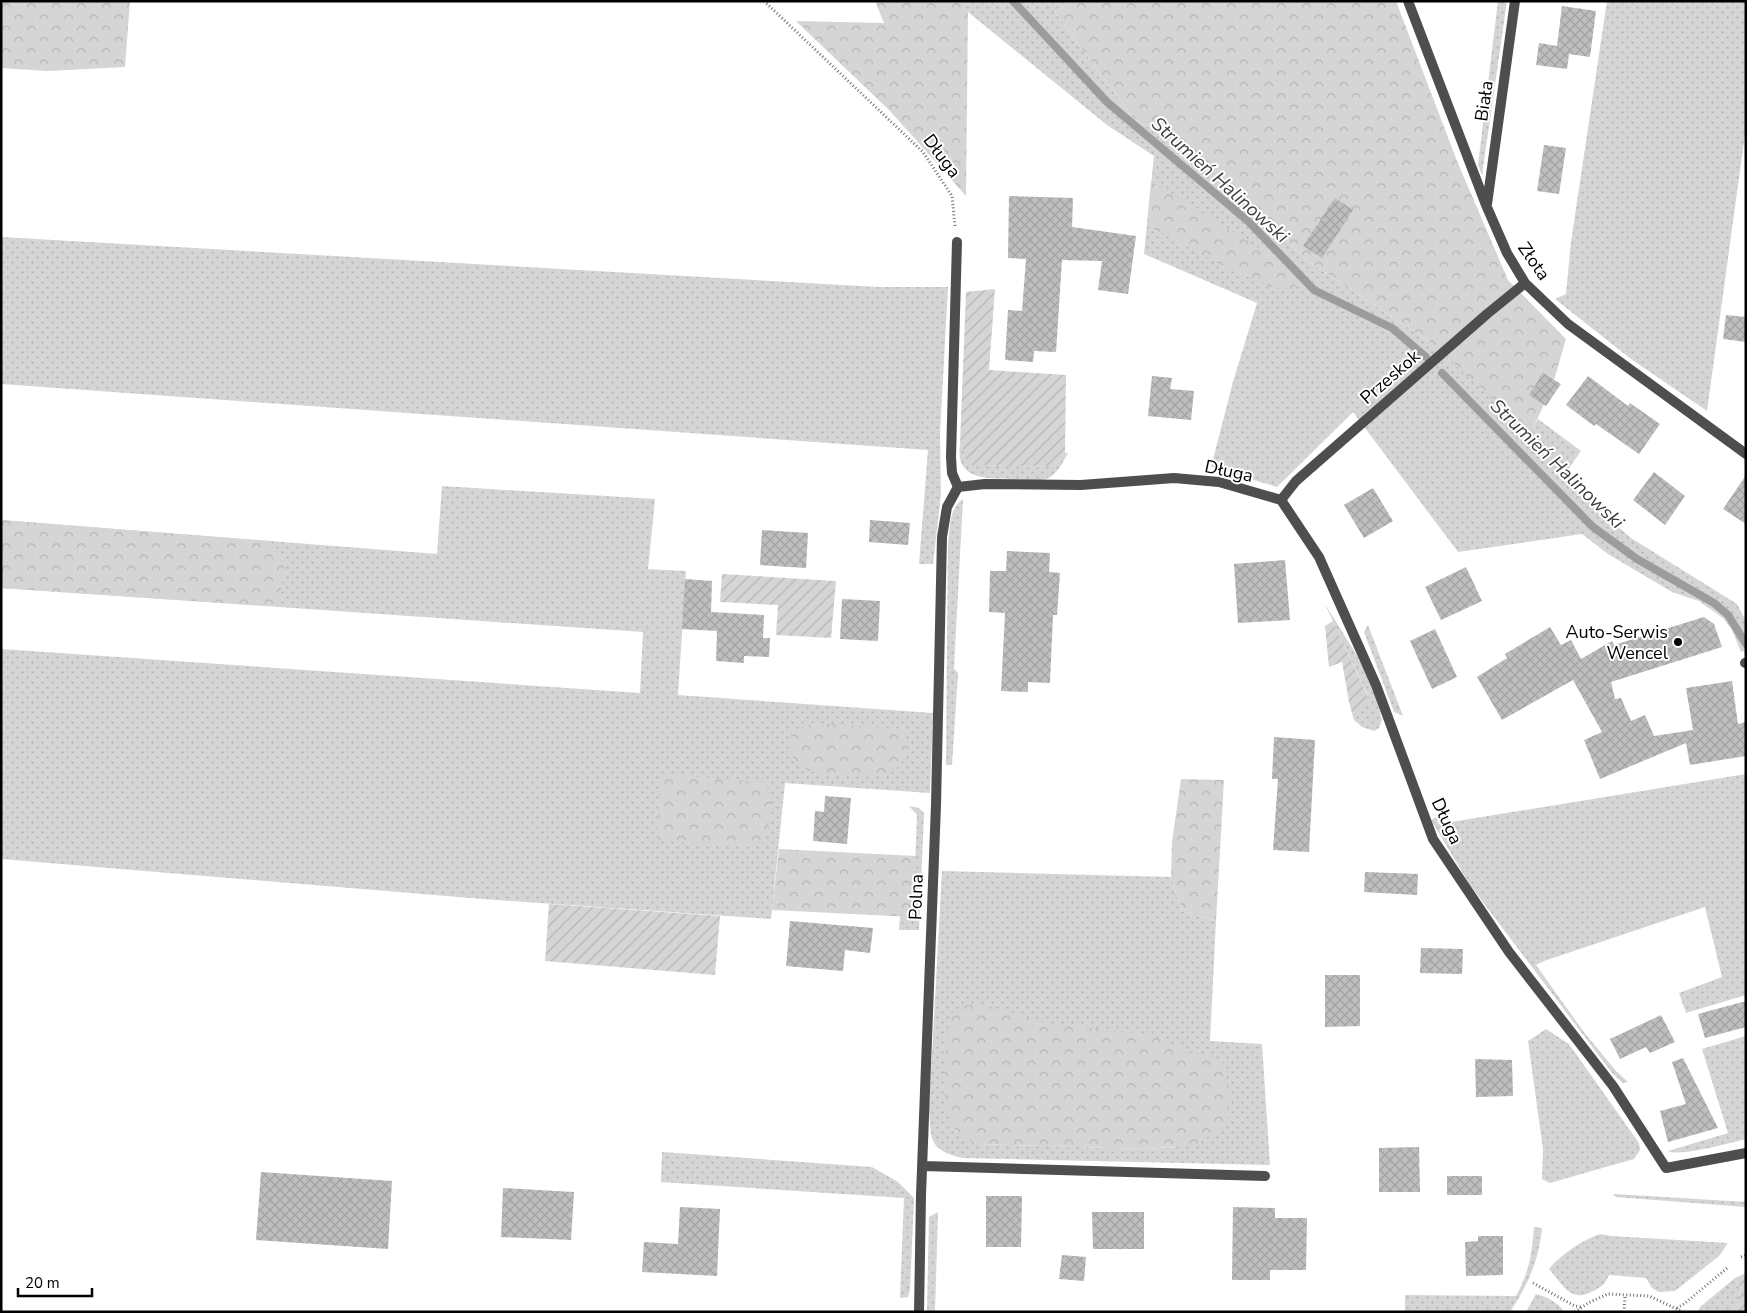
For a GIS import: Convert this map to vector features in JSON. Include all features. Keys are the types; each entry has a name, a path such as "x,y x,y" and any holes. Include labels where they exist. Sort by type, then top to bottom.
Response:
{"street":[{"name":"Złota","path":"1408,1 1486,205 1507,253 1526,282 1568,324 1746,454"},
{"name":"Biała","path":"1486,205 1515,1"},
{"path":"957,242 951,457 952,473 958,488"},
{"name":"Przeskok","path":"1281,500 1296,481 1526,282"},
{"name":"Długa","path":"958,488 985,484 1081,485 1174,478 1219,482 1281,500 1319,557 1376,685 1433,839 1509,952 1613,1086 1666,1168 1746,1153"},
{"name":"Polna","path":"918,1312 936,805 942,537 947,507 958,488"},
{"path":"923,1166 1265,1176"}],"path":[{"name":"Długa","path":"764,1 923,152 952,196 957,242"},
{"path":"1741,1257 1746,1255"},
{"path":"1676,1308 1684,1304 1727,1268"},
{"path":"1533,1283 1575,1306 1582,1307"},
{"path":"1575,1312 1588,1303 1608,1294 1649,1296 1682,1312"},
{"path":"1624,1312 1625,1295"}],"green space":[{"path":"1,1 130,1 125,67 47,71 1,68"},
{"path":"875,1 963,1 968,12 966,196 890,111 796,21 884,23"},
{"path":"963,1 1071,1 1055,12 1133,118 1222,173 1305,259 1433,344 1530,434 1538,419 1581,451 1562,478 1631,538 1737,604 1746,621 1746,650 1741,652 1732,630 1723,618 1699,601 1672,592 1608,554 1582,534 1458,552 1353,412 1277,487 1211,467 1233,382 1257,303 1144,254 1154,156 1107,125 968,12"},
{"path":"1071,1 1396,1 1457,161 1508,280 1566,339 1552,387 1530,435 1433,344 1305,259 1222,173 1133,118 1055,12"},
{"path":"1498,1 1507,1 1482,175 1478,165"},
{"path":"1607,1 1746,1 1746,127 1707,411 1631,359 1555,299 1566,294 1571,242"},
{"path":"1151,181 1260,249 1288,274 1298,289 1274,288 1225,267 1147,225"},
{"path":"1,237 878,287 948,287 940,433 941,495 933,564 919,564 928,450 1,384"},
{"path":"995,289 989,370 1066,375 1065,453 1054,467 971,465 960,444 966,292"},
{"path":"960,444 972,465 1054,467 1065,453 1068,453 1062,464 1046,479 997,479 977,476 969,472 963,466 960,457"},
{"path":"442,486 655,499 648,569 686,571 678,695 933,713 930,793 785,783 771,919 483,899 1,859 1,649 640,693 643,632 1,588 1,520 437,554"},
{"path":"963,499 954,669 958,673 952,765 946,765 948,544 953,513 958,503"},
{"path":"1,520 270,541 285,559 279,598 270,606 1,588"},
{"path":"722,574 836,581 831,638 776,635 778,605 720,602"},
{"path":"1325,604 1373,686 1382,720 1379,728 1374,731 1362,727 1354,720 1368,696"},
{"path":"1333,621 1368,697 1354,720 1342,662 1329,667 1325,626"},
{"path":"1368,625 1403,716 1394,712 1364,632"},
{"path":"813,723 906,729 905,759 895,770 875,777 840,776 809,771 794,760 789,745 792,731"},
{"path":"1746,774 1746,995 1686,1013 1679,993 1722,977 1705,907 1536,965 1583,1031 1616,1071 1628,1082 1623,1083 1612,1073 1470,885 1431,820 1436,817 1439,824"},
{"path":"661,775 764,782 772,795 765,842 754,847 657,841"},
{"path":"1181,779 1224,780 1216,921 1182,911 1171,877 1172,842"},
{"path":"909,806 919,808 924,813 919,930 899,930 900,916 913,916 917,815"},
{"path":"779,849 916,856 913,917 772,910"},
{"path":"942,871 1171,877 1182,911 1216,921 1210,1041 1262,1044 1270,1165 962,1158 943,1151 934,1142 930,1129 929,1110","holes":["1046,1029 1214,1122 1175,1147 1147,1149 977,1144 955,1130"]},
{"path":"549,904 720,916 715,975 545,961"},
{"path":"984,1004 1040,1022 1147,1034 1190,1051 1222,1060 1231,1096 1227,1125 1195,1145 1147,1149 977,1144 957,1131 949,1117 944,1089 944,1073 950,1014 966,1005"},
{"path":"1546,1029 1569,1044 1639,1143 1640,1150 1634,1159 1550,1183 1542,1179 1543,1149 1528,1041"},
{"path":"1746,1036 1746,1139 1694,1151 1668,1151 1728,1133 1702,1049"},
{"path":"662,1152 872,1167 898,1182 914,1198 910,1290 908,1297 900,1298 904,1198 661,1182"},
{"path":"1613,1195 1746,1202 1746,1207 1616,1197"},
{"path":"938,1212 935,1312 927,1312 929,1217"},
{"path":"1534,1227 1542,1228 1535,1262 1522,1292 1510,1312 1405,1312 1405,1295 1516,1296 1529,1263"},
{"path":"1600,1234 1728,1243 1719,1256 1675,1291 1659,1292 1652,1288 1646,1278 1609,1275 1603,1285 1596,1290 1585,1294 1573,1294 1563,1286 1549,1269 1572,1248"},
{"path":"1746,1273 1746,1312 1736,1312 1741,1288 1735,1278"},
{"path":"1735,1278 1741,1288 1736,1312 1698,1312 1700,1307"},
{"path":"1536,1294 1552,1300 1564,1312 1526,1312"}],"building":[{"path":"1562,6 1596,11 1590,57 1569,54 1567,69 1536,65 1539,43 1557,46"},
{"path":"1544,145 1566,148 1559,194 1537,191"},
{"path":"1009,196 1073,198 1072,227 1136,236 1128,294 1098,290 1102,261 1062,260 1056,352 1034,351 1033,362 1005,360 1008,310 1022,311 1026,259 1008,258"},
{"path":"1335,198 1353,210 1322,258 1303,246"},
{"path":"1726,315 1746,317 1746,342 1723,339"},
{"path":"1543,373 1561,384 1546,406 1529,395"},
{"path":"1152,376 1172,378 1170,389 1194,391 1191,420 1148,416"},
{"path":"1588,376 1628,406 1630,403 1660,424 1639,454 1596,424 1594,426 1566,405"},
{"path":"1654,472 1685,496 1665,525 1633,500"},
{"path":"1746,475 1746,524 1723,509"},
{"path":"1373,488 1393,521 1364,538 1344,505"},
{"path":"870,520 910,523 908,545 869,542"},
{"path":"762,530 808,533 806,568 760,565"},
{"path":"1007,551 1050,553 1049,572 1060,573 1057,615 1053,615 1050,683 1028,682 1028,692 1001,691 1005,613 989,612 990,571 1006,571"},
{"path":"1285,560 1290,620 1238,623 1234,564"},
{"path":"1466,567 1482,601 1441,620 1425,587"},
{"path":"685,579 712,581 711,612 764,615 763,638 770,638 769,657 744,656 744,663 716,661 717,631 682,629"},
{"path":"842,599 880,601 878,641 840,639"},
{"path":"1704,617 1714,624 1722,647 1611,682 1615,699 1621,698 1631,721 1645,715 1654,736 1693,730 1686,688 1732,681 1738,724 1746,722 1746,756 1690,765 1686,743 1600,779 1584,740 1602,732 1573,680 1502,720 1477,677 1507,658 1505,654 1550,627 1561,645 1571,640 1581,659 1612,641 1614,645"},
{"path":"1435,629 1457,677 1432,689 1410,641"},
{"path":"1274,737 1315,740 1309,852 1273,850 1278,779 1272,779"},
{"path":"825,796 851,798 847,844 813,841 815,811 824,812"},
{"path":"1365,872 1418,874 1417,895 1364,892"},
{"path":"790,921 873,928 870,953 845,950 843,971 786,966"},
{"path":"1421,948 1463,949 1462,974 1420,973"},
{"path":"1325,975 1360,975 1360,1026 1325,1027"},
{"path":"1746,1001 1746,1027 1705,1038 1698,1014"},
{"path":"1661,1015 1675,1042 1650,1053 1646,1047 1620,1059 1610,1039"},
{"path":"1683,1058 1718,1128 1668,1142 1660,1111 1686,1104 1672,1062"},
{"path":"1475,1059 1512,1060 1513,1096 1476,1097"},
{"path":"1419,1147 1420,1192 1379,1192 1379,1148"},
{"path":"261,1172 392,1181 388,1249 256,1240"},
{"path":"1447,1176 1482,1176 1482,1195 1447,1195"},
{"path":"503,1188 574,1192 571,1240 501,1237"},
{"path":"986,1196 1022,1196 1021,1247 986,1247"},
{"path":"680,1207 720,1209 717,1276 642,1272 644,1242 678,1244"},
{"path":"1233,1207 1275,1208 1275,1218 1307,1218 1306,1270 1270,1270 1270,1280 1232,1280"},
{"path":"1092,1212 1144,1212 1144,1249 1093,1249"},
{"path":"1478,1236 1503,1236 1503,1275 1466,1276 1465,1242 1478,1241"},
{"path":"1062,1255 1086,1257 1084,1281 1059,1279"}],"waterway":[{"name":"Strumień Halinowski","path":"1013,1 1107,102 1249,222 1314,290 1392,328 1426,357"},
{"name":"Strumień Halinowski","path":"1442,373 1593,527 1637,559 1714,603 1728,615 1746,644"}],"place":[{"name":"Auto-Serwis Wencel","path":"1678,642"}]}
